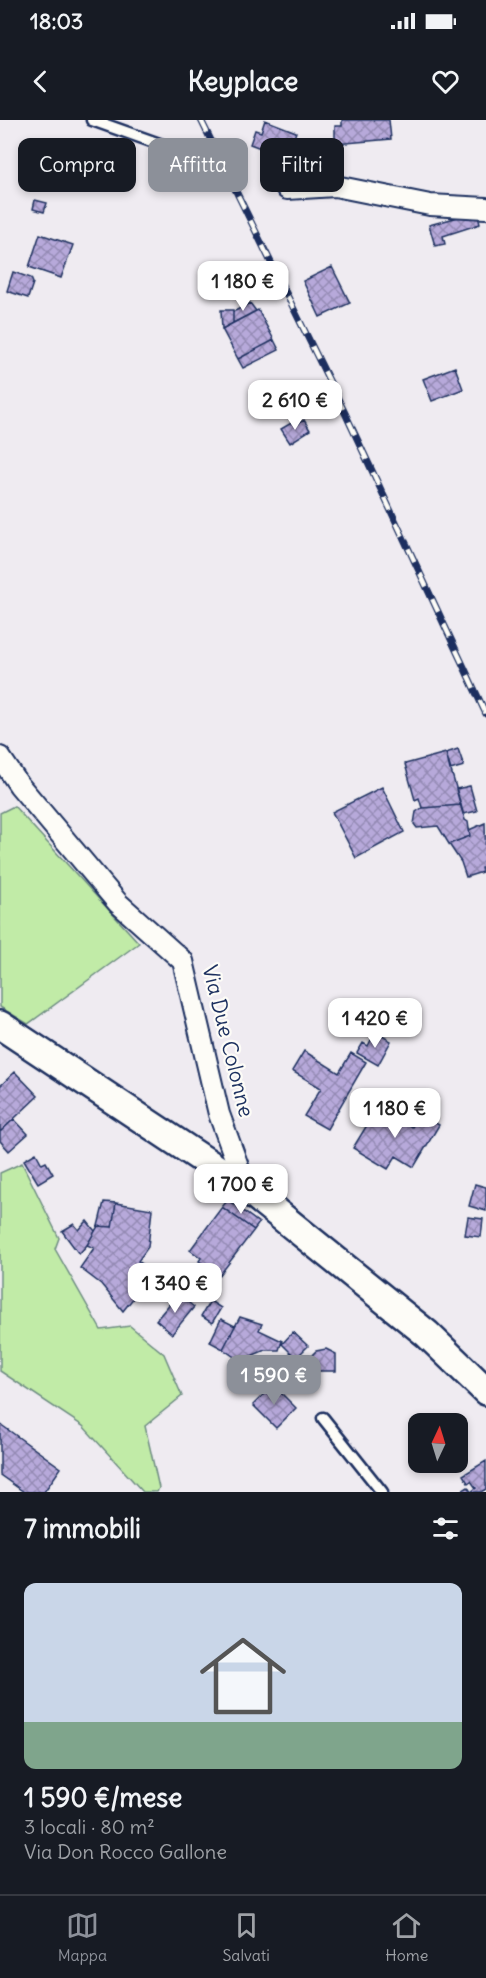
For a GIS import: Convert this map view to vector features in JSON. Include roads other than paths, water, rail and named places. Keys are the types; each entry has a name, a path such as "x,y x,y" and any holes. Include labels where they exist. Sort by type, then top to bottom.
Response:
{"main road":[{"path":"0,1026 246,1188 427,1334 486,1391"}],"street":[{"path":"344,188 430,205 486,208"},
{"name":"Via Due Colonne","path":"0,758 19,785 118,903 183,961 219,1114 246,1188"}],"lane":[{"path":"92,120 148,140"},
{"path":"323,1418 382,1492"}],"railway":[{"path":"201,120 345,413 486,714"}]}
